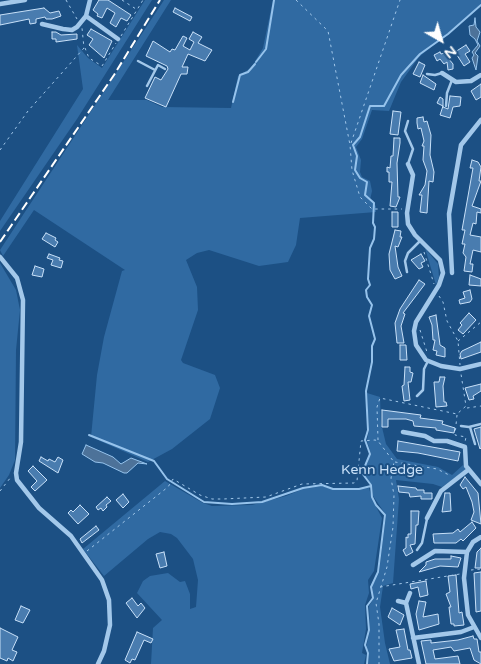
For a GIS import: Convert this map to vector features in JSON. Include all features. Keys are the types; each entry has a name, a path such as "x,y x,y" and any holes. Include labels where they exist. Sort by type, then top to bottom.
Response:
{"street":[{"path":"0,4 25,0"},
{"path":"42,24 72,30 86,16 90,0"},
{"path":"86,16 118,39"},
{"path":"442,72 452,80 471,81 481,75"},
{"path":"452,272 449,214 461,145 481,120"},
{"path":"408,164 414,175 407,209 409,226 441,263 442,278 417,320 414,329 415,343 430,362 460,369 481,364"},
{"path":"0,257 17,278 23,300 21,442 16,473 17,480 39,508 71,536 102,580 108,600 110,625 104,651 98,664"},
{"path":"468,368 470,375"},
{"path":"403,432 424,435 434,441 448,441 465,449 465,463 468,470 481,484"},
{"path":"427,518 443,489 468,470"},
{"path":"424,508 430,511"},
{"path":"481,536 473,542 467,552 464,572 467,610 481,638"},
{"path":"415,563 438,550 467,552"},
{"path":"410,593 406,604 419,664"},
{"path":"398,601 406,604"},
{"path":"413,638 461,632 474,627"}],"lane":[{"path":"138,61 155,70"},
{"path":"147,86 158,65 165,69"},
{"path":"428,74 435,75 442,72"},
{"path":"446,106 447,93 452,80"},
{"path":"408,121 405,132 413,148 408,164"},
{"path":"407,272 405,261 408,253 422,241"},
{"path":"417,396 423,390 424,369 430,362"},
{"path":"461,426 470,427 481,424"},
{"path":"470,427 475,444"},
{"path":"417,550 422,543 427,518"},
{"path":"415,563 422,567"}],"path":[{"path":"0,150 28,111 84,48 80,24 66,0"},
{"path":"122,0 137,9"},
{"path":"296,0 328,31 350,145 352,170 360,196 374,208 407,209"},
{"path":"350,145 400,0"},
{"path":"422,241 436,290 443,302 447,320 458,341 466,408"},
{"path":"417,320 430,362"},
{"path":"458,341 481,322"},
{"path":"452,476 438,469 394,462 378,441 377,407 380,398 458,414"},
{"path":"465,449 466,437 455,435 458,414 466,408 481,406"},
{"path":"84,554 168,487 172,481 212,499 266,497 302,484 354,483 357,481 361,442 378,441"},
{"path":"379,664 379,624 376,603 379,587 388,567 393,527 394,495 391,478 394,462"},
{"path":"0,491 16,473"},
{"path":"379,587 481,569"},
{"path":"408,582 410,593"}],"green space":[{"path":"145,0 152,0 77,119 0,231 0,221 83,89 77,45 88,58 102,68"},
{"path":"164,0 171,0 108,100 147,100 162,107 231,108 238,76 251,68 263,48 273,0 481,0 481,6 419,57 401,82 389,111 372,110 362,139 356,147 361,160 360,172 362,177 370,181 372,191 370,200 376,206 376,212 300,218 296,245 288,262 259,266 209,250 197,253 186,260 197,287 198,310 181,360 183,363 215,375 220,388 210,419 172,449 148,462 91,437 97,375 104,337 122,271 125,270 34,210 3,256 0,250"},
{"path":"425,248 438,264 439,277 436,285"},
{"path":"0,263 16,290 20,310 16,350 15,460 9,475 0,488"},
{"name":"Kenn Hedge","path":"367,393 380,397 381,423 386,444 397,459 438,467 452,475 463,465 466,470 442,487 433,484 396,480 399,499 393,583 383,586 380,607 390,664 368,664 369,652 366,648 370,630 369,606 374,598 372,586 379,573 386,515 373,496 372,485 363,473 371,454 367,441 369,430"},
{"path":"165,481 203,503 212,506 252,505 286,496 303,489 322,486 334,490 369,488 372,499 382,518 374,571 368,580 369,593 365,605 366,629 362,653 366,655 364,664 151,664 153,628 162,620 137,593 143,581 150,576 168,573 180,582 185,581 190,594 190,609 196,607 198,580 193,559 177,538 171,534 160,532 148,539 104,576 83,549"}],"shaded area":[{"path":"475,18 476,27 480,32 477,41 480,46 475,53 478,56 476,70 472,52 478,45 470,35 469,26 474,25"},
{"path":"86,445 113,457 121,464 131,458 147,464 138,463 127,473 124,473 103,463 95,462 82,454"}],"building":[{"path":"99,0 108,0 131,15 127,21 121,18 116,27 110,23 115,13 107,8 102,18 97,16 98,14 93,10"},
{"path":"44,8 50,13 59,11 61,16 52,19 46,19 45,17 36,19 36,23 30,24 29,19 0,25 0,15"},
{"path":"175,8 192,17 190,21 173,12"},
{"path":"91,29 112,41 104,58 89,45 93,39 87,35"},
{"path":"52,32 61,35 77,34 77,39 56,42 56,39 52,39"},
{"path":"193,32 202,37 198,43 212,50 205,61 188,54 182,67 188,67 187,74 181,74 166,107 145,98 155,77 161,80 168,69 167,66 146,56 153,41 170,52 172,49 175,50 183,36 187,38 183,46 190,50 194,42 189,39"},
{"path":"466,45 470,51 465,54 470,62 464,66 455,52"},
{"path":"440,52 441,54 444,53 453,64 453,69 448,70 447,62 444,64 440,59 437,61 434,55"},
{"path":"419,62 425,65 420,77 413,74"},
{"path":"423,75 436,84 434,90 420,83"},
{"path":"481,84 481,97 476,100 471,91"},
{"path":"450,96 461,97 460,106 453,107 450,118 440,115 443,106 448,109"},
{"path":"440,97 443,99 443,106 437,103"},
{"path":"393,111 401,112 398,135 390,134"},
{"path":"423,117 424,122 427,121 431,135 430,155 434,172 433,182 429,181 427,213 420,212 422,195 419,195 425,185 427,171 423,160 424,146 422,146 424,141 421,128 418,129 417,123 417,118"},
{"path":"394,138 400,138 397,163 398,197 400,197 396,207 390,206 392,182 389,182 389,172 387,172 387,167 390,168 391,156 393,156"},
{"path":"472,160 478,162 481,167 479,181 481,181 472,206 481,209 481,213 477,212 476,224 473,223 470,235 481,237 481,252 473,250 470,264 473,264 472,272 464,271 466,257 463,253 465,244 462,244 465,230 462,230 473,168 470,168"},
{"path":"392,212 398,212 398,227 392,227"},
{"path":"395,230 401,231 400,237 402,237 398,247 395,246 398,267 402,276 395,279 390,270 389,254"},
{"path":"46,233 56,238 55,240 58,242 55,247 42,239"},
{"path":"49,254 63,261 61,268 51,265 53,260 47,258"},
{"path":"421,254 425,261 421,263 423,267 419,269 411,260"},
{"path":"35,266 44,269 42,277 32,275"},
{"path":"470,275 481,279 481,286 469,285"},
{"path":"419,280 425,284 403,313 405,314 401,326 404,343 397,343 395,323 400,309"},
{"path":"470,290 472,299 470,302 460,304 459,300 465,298 463,292"},
{"path":"469,313 476,320 463,334 458,330 462,325 460,323"},
{"path":"436,315 440,345 445,348 445,357 436,355 437,351 433,350 435,340 433,340 432,325 429,317"},
{"path":"481,342 481,352 461,359 460,354 462,351"},
{"path":"400,345 406,345 407,360 400,360"},
{"path":"405,367 410,367 410,372 413,373 411,382 408,382 410,400 404,401 402,386 404,385"},
{"path":"440,377 445,377 443,386 444,402 446,402 447,406 436,407 434,382 439,382"},
{"path":"481,384 481,391 473,396 474,399 469,400 465,388"},
{"path":"382,410 421,415 420,418 443,421 442,424 455,428 454,433 436,430 436,428 414,426 413,421 406,419 388,419 388,427 382,427"},
{"path":"481,427 481,448 480,449 474,429"},
{"path":"398,441 460,452 458,461 397,451"},
{"path":"41,457 55,462 58,457 63,460 58,473 39,461"},
{"path":"33,466 47,480 35,491 31,487 37,481 28,471"},
{"path":"465,477 478,493 481,524 471,520 474,512 472,502 466,487 463,489 460,485"},
{"path":"398,486 416,488 417,490 424,490 424,493 432,493 432,499 421,499 421,496 410,497 409,493 399,492"},
{"path":"445,493 450,493 451,511 442,512"},
{"path":"123,494 129,502 123,508 116,500"},
{"path":"107,497 111,501 106,505 107,507 103,511 101,508 98,510 96,507"},
{"path":"80,505 89,514 78,524 68,513 71,510 73,512"},
{"path":"411,511 419,511 418,525 416,525 415,544 410,545 413,552 406,556 403,550 406,548 406,537 408,538 408,534 411,534"},
{"path":"472,522 476,528 463,541 461,539 456,543 434,543 433,534 453,533 458,529 460,532"},
{"path":"96,526 99,530 82,543 80,539"},
{"path":"481,548 481,568 475,568 477,552"},
{"path":"164,552 167,566 160,568 156,554"},
{"path":"451,556 461,558 458,567 440,566 419,572 426,565 426,562 435,559 451,559"},
{"path":"481,572 481,611 476,612 474,573"},
{"path":"456,575 459,613 462,612 464,625 454,626 454,624 451,624 449,607 451,607 446,594 450,592 448,576"},
{"path":"426,581 428,595 420,597 418,587 411,589 410,584"},
{"path":"132,598 138,606 141,603 145,608 137,618 126,603"},
{"path":"419,601 426,602 423,617 438,614 439,624 419,630 416,614"},
{"path":"21,606 30,610 23,623 15,620"},
{"path":"392,608 404,615 400,625 388,617"},
{"path":"0,628 18,637 12,650 17,652 13,661 8,658 7,661 0,658"},
{"path":"404,629 408,650 410,650 412,658 394,661 389,649 400,647 396,630"},
{"path":"137,632 153,639 151,643 144,640 135,660 132,659 130,663 125,660"},
{"path":"473,636 474,639 477,639 479,652 481,652 481,664 474,660 470,648 454,651 451,647 433,650 435,659 458,656 460,664 426,664 421,641 431,640 431,643"}],"waterway":[{"path":"256,62 266,49 274,0"},
{"path":"367,664 368,653 365,645 369,630 367,606 373,598 371,587 378,572 385,515 376,505 372,497 371,485 362,473 370,454 365,440 368,430 366,391 372,362 372,346 375,339 369,316 372,305 367,297 366,290 370,285 368,279 370,248 374,239 375,227 373,223 374,203 365,195 367,182 360,178 355,170 357,156 353,145 360,137 370,106 384,106 401,75 420,54 448,34 481,5"},
{"path":"233,102 240,75 248,72 255,64"},
{"path":"89,435 154,461 167,479 204,502 232,504 262,502 303,488 322,485 333,489 359,489 371,486"}],"railway":[{"path":"0,242 114,75 160,0"}]}
